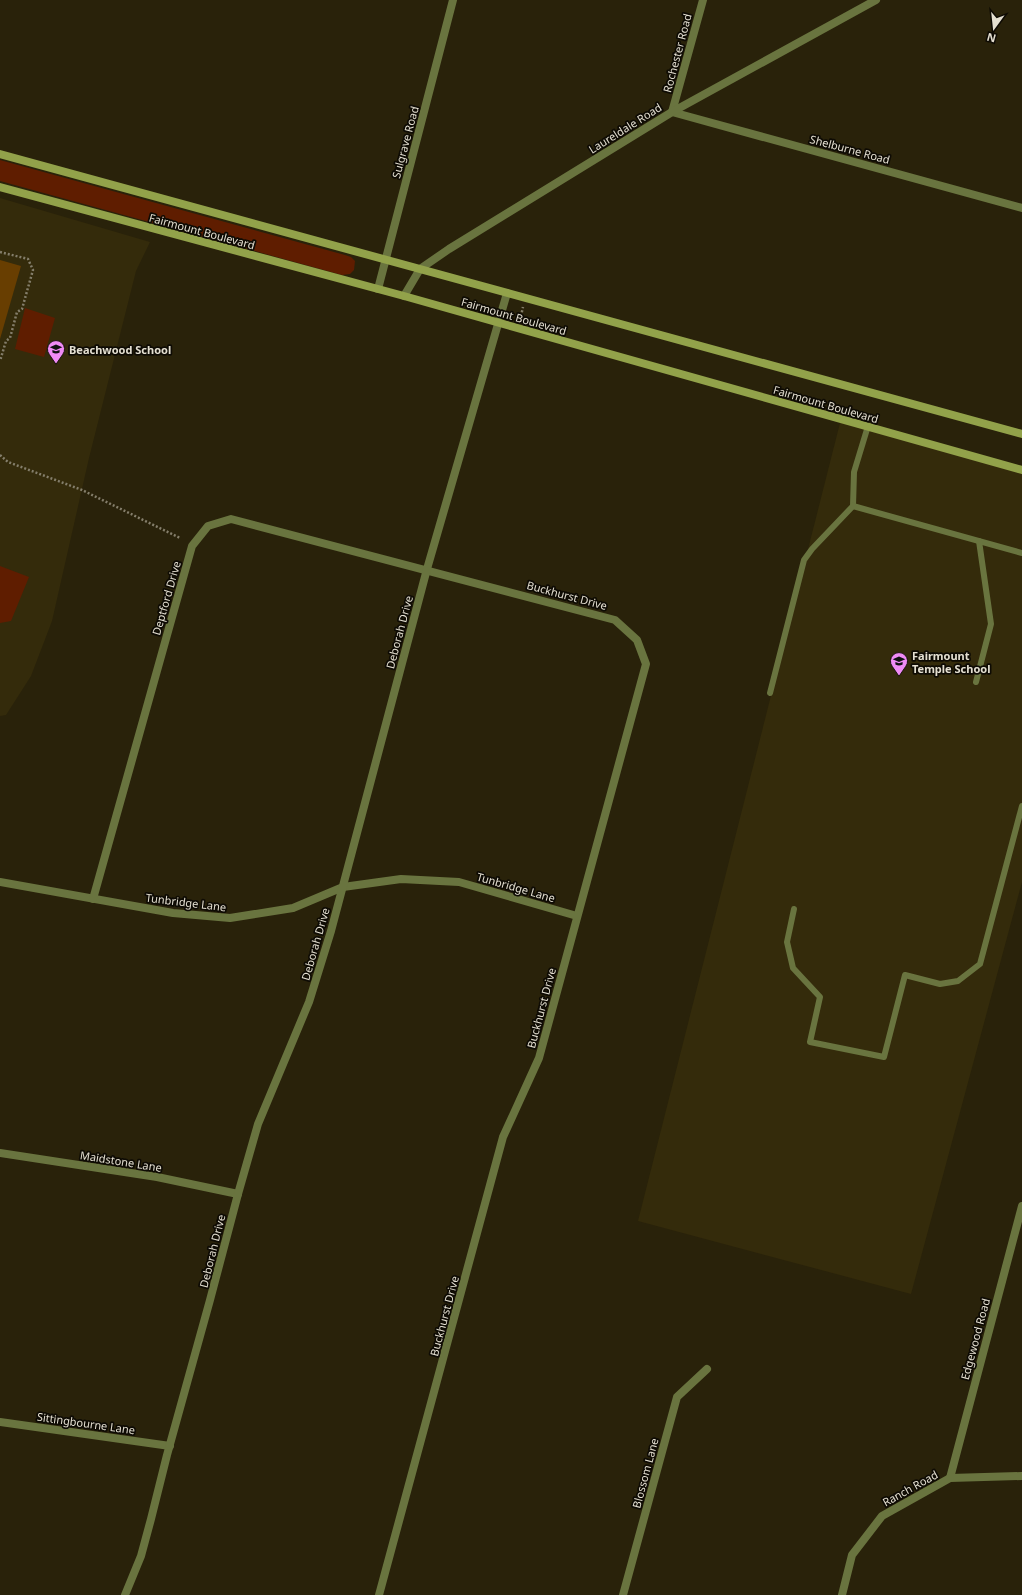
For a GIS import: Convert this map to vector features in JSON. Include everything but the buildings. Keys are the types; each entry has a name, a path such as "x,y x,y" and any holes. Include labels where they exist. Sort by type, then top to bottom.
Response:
{"main road":[{"name":"Fairmount Boulevard","path":"0,154 1022,434"},
{"name":"Fairmount Boulevard","path":"2,190 404,296 1022,470"}],"street":[{"name":"Sulgrave Road","path":"378,289 453,0"},
{"name":"Rochester Road","path":"672,112 703,0"},
{"name":"Laureldale Road","path":"404,296 420,269 456,245 672,112 876,0"},
{"name":"Shelburne Road","path":"672,112 1022,208"},
{"name":"Deborah Drive","path":"125,1595 141,1556 258,1124 309,1002 343,887 427,569 507,293"},
{"name":"Deptford Drive","path":"93,899 192,546 208,526 231,519 427,569"},
{"name":"Buckhurst Drive","path":"380,1595 503,1137 539,1058 646,664 637,640 615,620 427,569"},
{"name":"Tunbridge Lane","path":"0,882 173,913 230,918 293,908 343,887 401,879 458,882 577,916"},
{"name":"Maidstone Lane","path":"0,1153 157,1177 238,1194"},
{"name":"Edgewood Road","path":"950,1478 1022,1206"},
{"name":"Blossom Lane","path":"623,1595 677,1397 707,1369"},
{"name":"Sittingbourne Lane","path":"0,1422 170,1446"},
{"name":"Ranch Road","path":"842,1595 852,1555 882,1516 950,1478 1022,1476"}],"lane":[{"path":"770,692 804,560 812,549 853,506 854,472 868,426"},
{"path":"853,506 1022,553"},
{"path":"976,682 991,624 979,541"},
{"path":"794,909 787,942 793,968 820,997 810,1042 884,1057 905,975 940,984 958,981 980,964 1022,806"}],"path":[{"path":"0,252 28,259 33,270 22,309 17,312 10,338 6,341 0,361"},
{"path":"519,322 524,305"},
{"path":"0,455 8,462 82,490 180,538"}],"shaded area":[{"path":"0,160 345,255 351,257 355,261 354,270 350,274 342,275 0,181"},
{"name":"Beachwood School","path":"0,198 150,242 136,271 89,458 52,621 31,676 6,715 0,716"},
{"path":"25,308 55,318 44,357 15,349"},
{"name":"Fairmount Temple School","path":"841,419 1022,470 1022,882 911,1294 638,1221"},
{"path":"0,566 29,577 11,621 0,623"}],"place":[{"name":"Beachwood School","path":"56,364"},
{"name":"Fairmount Temple School","path":"899,676"}]}
